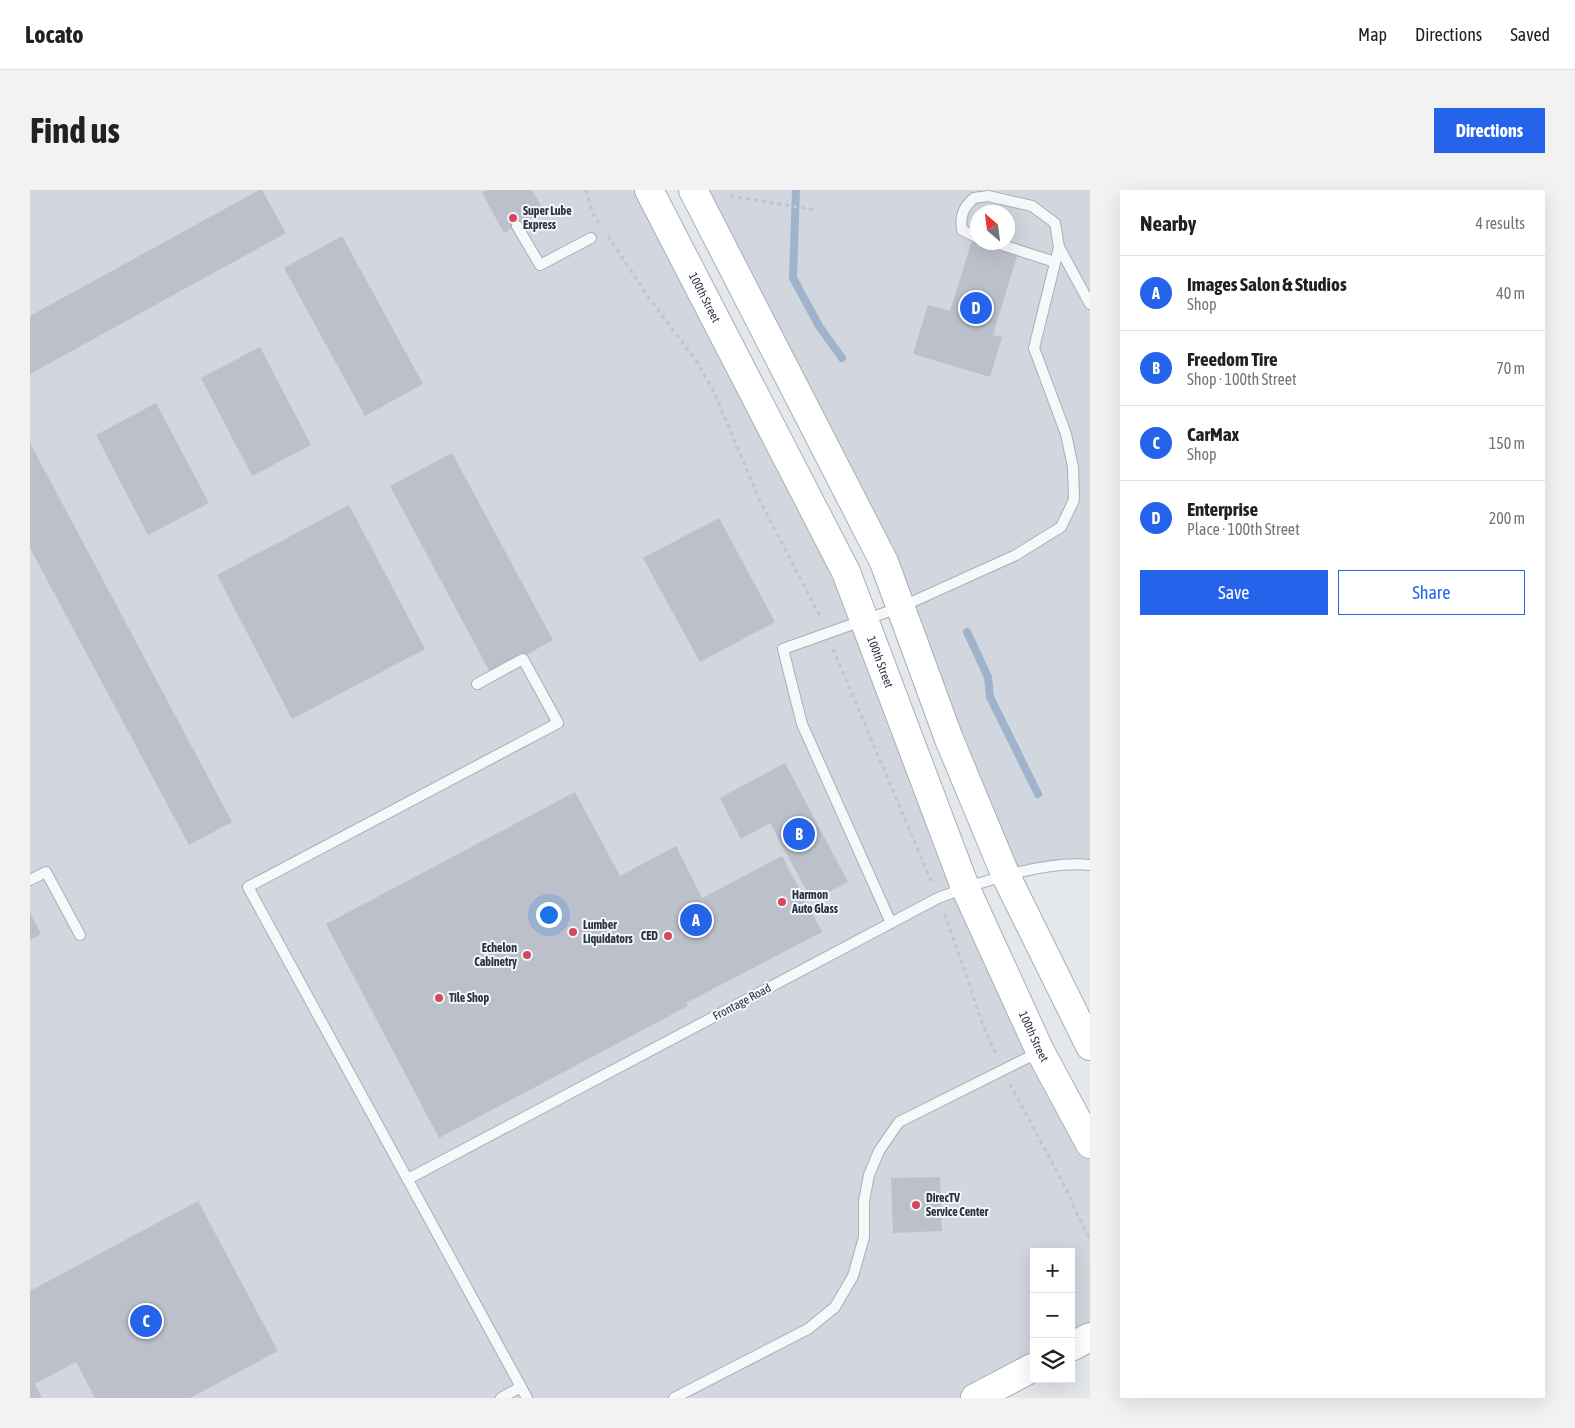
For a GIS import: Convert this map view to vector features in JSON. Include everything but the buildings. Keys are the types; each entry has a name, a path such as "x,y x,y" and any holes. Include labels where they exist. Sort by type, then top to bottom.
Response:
{"main road":[{"name":"100th Street","path":"649,190 846,572 965,887 1040,1051 1090,1144"},
{"path":"693,190 884,562 949,739 1006,876 1090,1046"},
{"path":"1075,1345 1090,1337"},
{"path":"975,1398 1030,1369"}],"lane":[{"path":"970,234 962,230 961,213 974,198 988,196 1032,206 1055,223 1059,247 1090,304"},
{"path":"516,226 540,265 590,238"},
{"path":"891,923 802,724 783,649 828,635 901,607 1016,556 1061,527 1074,500 1073,467 1066,434 1034,348 1059,247"},
{"path":"1015,249 1055,262"},
{"path":"477,684 523,659 558,723 248,886 527,1398"},
{"name":"Frontage Road","path":"408,1179 938,898 965,887 1006,876 1079,864 1090,865"},
{"path":"30,880 46,872 80,935"},
{"path":"674,1398 808,1329 835,1307 853,1276 864,1237 864,1201 869,1175 879,1151 899,1122 1040,1051"},
{"path":"501,1398 521,1387"}],"path":[{"path":"586,190 592,212 650,298 697,362 714,392 760,501 813,600 828,635 938,898 984,1028 1090,1239"},
{"path":"730,196 816,210"}],"shaded area":[{"path":"30,190 649,190 846,572 916,759 1090,1144 1090,1337 1075,1345 1075,1248 1030,1248 1030,1369 975,1398 30,1398"},
{"path":"693,190 1090,190 1090,865 1006,876 884,562"}],"waterway":[{"path":"796,190 793,278 819,326 842,358"},
{"path":"967,632 988,677 990,697 1038,794"}],"place":[{"name":"Super Lube Express","path":"513,218"},
{"name":"Enterprise","path":"976,308"},
{"name":"Freedom Tire","path":"799,834"},
{"name":"Harmon Auto Glass","path":"782,902"},
{"name":"Images Salon & Studios","path":"696,920"},
{"name":"Lumber Liquidators","path":"573,932"},
{"name":"CED","path":"668,936"},
{"name":"Echelon Cabinetry","path":"527,955"},
{"name":"Tile Shop","path":"439,998"},
{"name":"DirecTV Service Center","path":"916,1205"},
{"name":"CarMax","path":"146,1321"}]}
